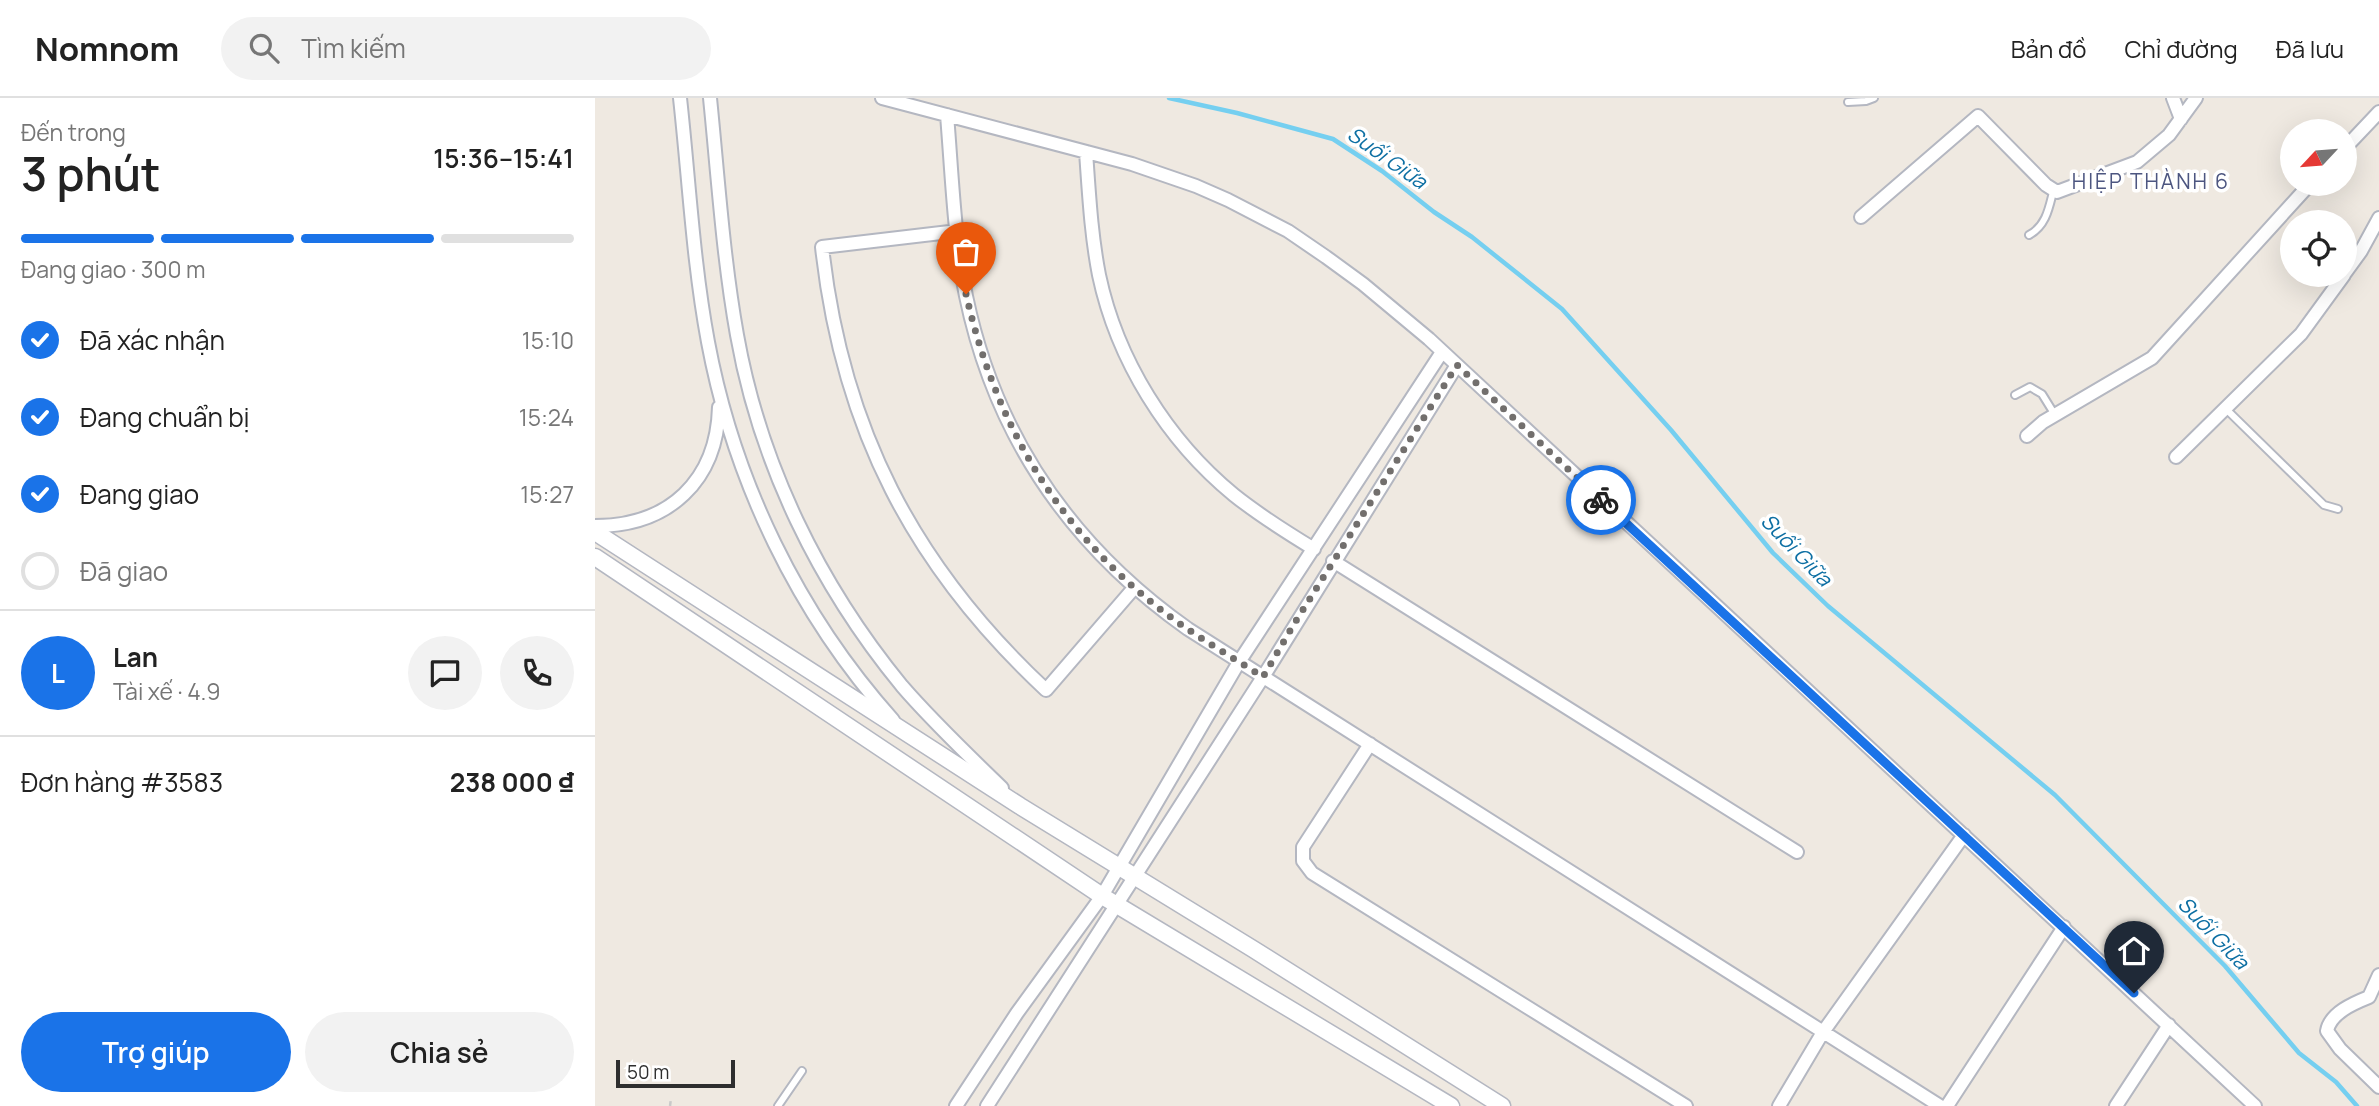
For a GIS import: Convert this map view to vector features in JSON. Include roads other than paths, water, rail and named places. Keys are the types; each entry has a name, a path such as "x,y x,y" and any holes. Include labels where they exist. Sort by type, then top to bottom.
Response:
{"street":[{"path":"595,529 648,518 671,506 690,489 705,466 716,436 719,419 717,386 701,296 680,98"},
{"path":"710,98 737,336 758,420 789,502 828,580 877,653 933,720 1020,806"},
{"path":"882,98 1132,164 1196,186 1287,231 1363,284 1457,365 2255,1106"},
{"path":"2172,98 2181,119"},
{"path":"1861,217 1978,116 2053,192 2057,192 2137,162 2169,135 2196,98"},
{"path":"2357,135 2379,112"},
{"path":"947,115 961,262 981,356 1004,415 1035,471 1092,547 1135,588 1188,629 1940,1106"},
{"path":"1086,152 1094,248 1100,278 1118,337 1146,392 1176,437 1213,477 1255,511 1314,549"},
{"path":"2027,436 2043,422 2152,358 2299,196"},
{"path":"2357,256 2379,218"},
{"path":"958,231 822,247 840,354 862,424 891,490 927,553 963,602 994,639 1046,690 1135,588"},
{"path":"2176,457 2301,334 2335,287"},
{"path":"956,1106 1017,1013 1102,896 1240,662 1442,352"},
{"path":"987,1106 1136,876 1200,771 1263,677 1457,365"},
{"path":"717,386 744,472 781,555 827,634 853,671 900,728"},
{"path":"595,529 1020,806 1502,1106"},
{"path":"595,557 1102,896 1451,1106"},
{"path":"1333,561 1797,852"},
{"path":"1370,744 1303,847 1303,861 1312,873 1686,1106"},
{"path":"1779,1106 1823,1032 1964,835"},
{"path":"1947,1106 2064,927"},
{"path":"2379,975 2369,998 2357,1002 2334,1018 2327,1031 2340,1049 2379,1087"},
{"path":"2116,1106 2169,1025"}],"lane":[{"path":"1848,102 1865,102 1874,98"},
{"path":"2029,235 2036,231 2047,217 2053,192"},
{"path":"2015,395 2030,387 2042,394 2055,415"},
{"path":"2226,409 2324,505 2338,509"},
{"path":"778,1106 801,1071"}],"waterway":[{"name":"Suối Giữa","path":"1169,98 1333,139 1472,237 1562,309 1671,430 1773,553 1828,606 2055,795 2225,966 2299,1053 2336,1082 2357,1106"}],"district":[{"name":"HIỆP THÀNH 6","path":"2151,182"}]}
